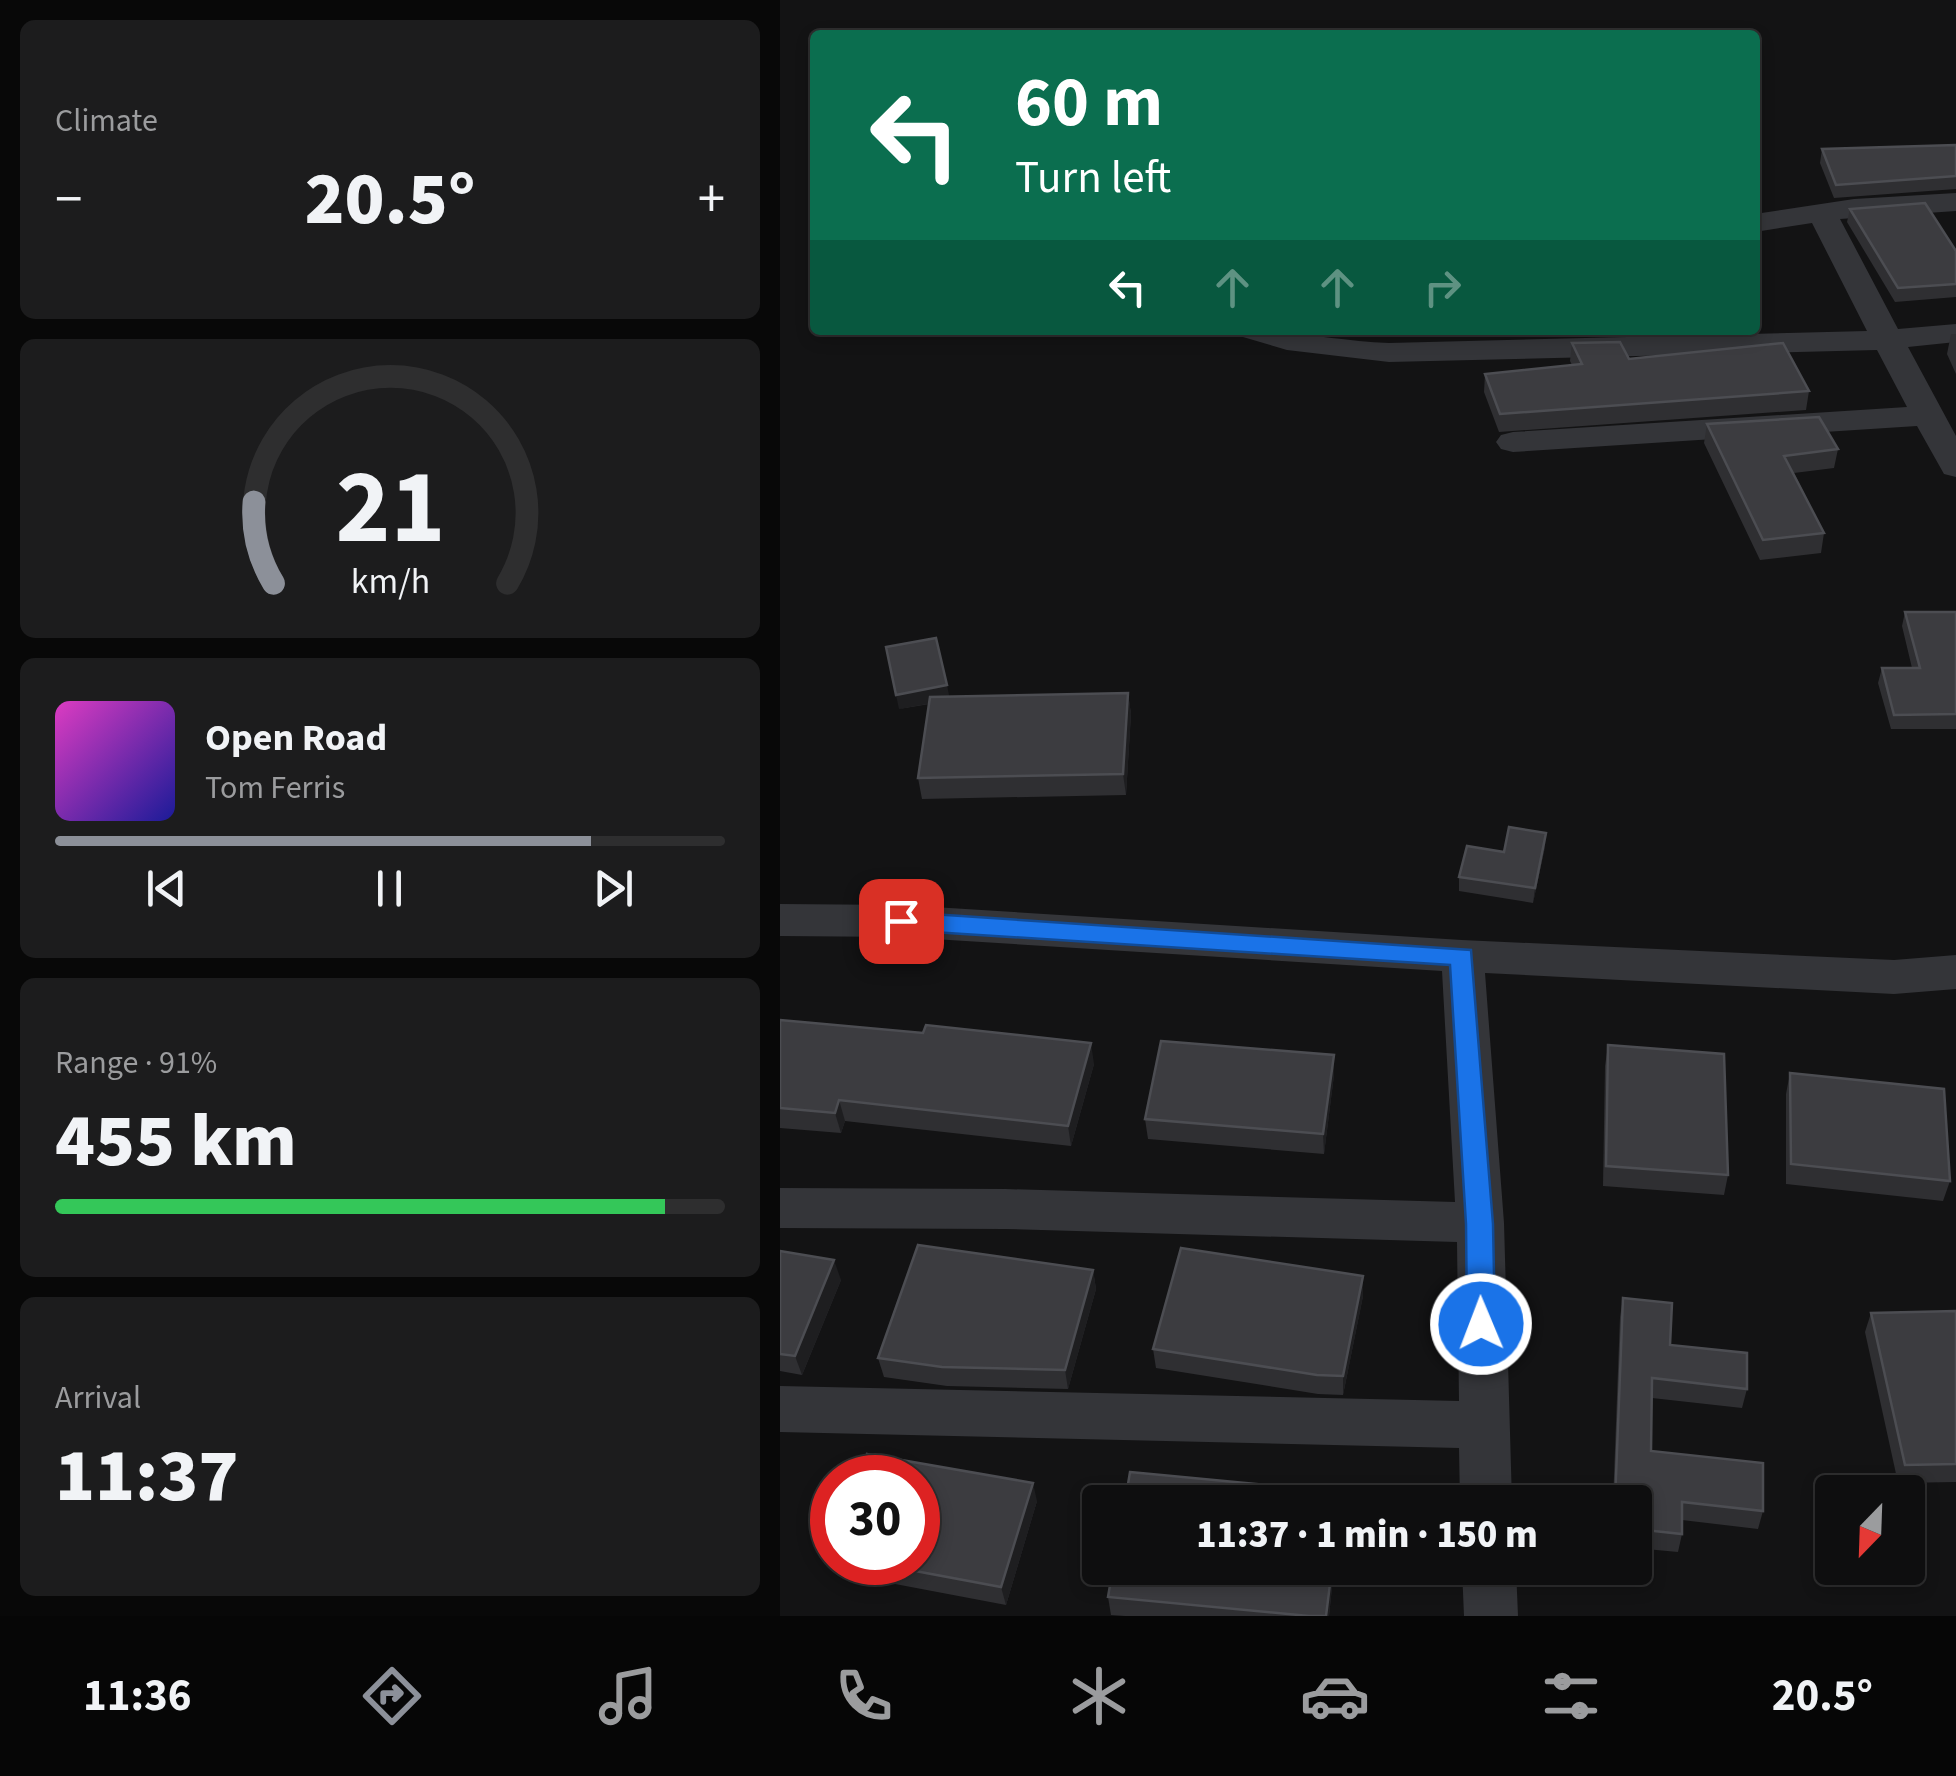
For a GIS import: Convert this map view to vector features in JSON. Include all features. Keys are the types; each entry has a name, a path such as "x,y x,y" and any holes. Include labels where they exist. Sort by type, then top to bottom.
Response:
{"street":[{"path":"1760,223 1882,206 1956,202"},
{"path":"1823,214 1956,467"},
{"path":"1270,335 1311,348 1373,353 1664,349 1888,340 1956,333"},
{"path":"1513,442 1930,415"},
{"path":"780,920 901,921 1462,956 1894,977 1956,972"},
{"path":"1462,956 1480,1224 1485,1485"},
{"path":"780,1208 1005,1209 1480,1224"},
{"path":"780,1408 1483,1426"},
{"path":"1490,1585 1491,1616"}],"building":[{"path":"1956,145 1956,176 1836,185 1822,149"},
{"path":"1925,203 1956,251 1956,284 1898,288 1850,209"},
{"path":"1620,342 1629,359 1783,343 1809,391 1500,414 1485,374 1582,364 1572,343"},
{"path":"1819,417 1838,449 1784,456 1824,533 1763,540 1707,424"},
{"path":"1905,612 1956,612 1956,714 1894,715 1882,668 1920,668"},
{"path":"936,638 947,685 896,695 886,647"},
{"path":"1128,693 1123,774 918,778 930,697"},
{"path":"1509,827 1546,833 1535,888 1459,877 1467,846 1504,852"},
{"path":"780,1020 923,1033 926,1025 1091,1043 1068,1126 839,1100 835,1113 780,1108"},
{"path":"1161,1041 1334,1055 1323,1134 1145,1119"},
{"path":"1608,1045 1724,1054 1728,1175 1606,1166"},
{"path":"1790,1073 1944,1089 1950,1181 1791,1164"},
{"path":"918,1245 1093,1270 1065,1370 942,1367 878,1358"},
{"path":"1181,1248 1363,1276 1343,1376 1153,1349"},
{"path":"780,1251 834,1260 795,1356 780,1354"},
{"path":"1623,1298 1672,1303 1670,1345 1747,1353 1747,1389 1652,1378 1651,1451 1763,1463 1763,1511 1682,1502 1682,1534 1652,1531 1652,1485 1616,1485"},
{"path":"1956,1311 1956,1464 1905,1465 1871,1313"},
{"path":"940,1467 1033,1483 1001,1587 940,1576"},
{"path":"1130,1472 1266,1485 1128,1485"},
{"path":"1110,1585 1330,1585 1326,1616 1108,1597"}],"route":[{"path":"901,921 1462,956 1480,1224 1481,1324"}]}
